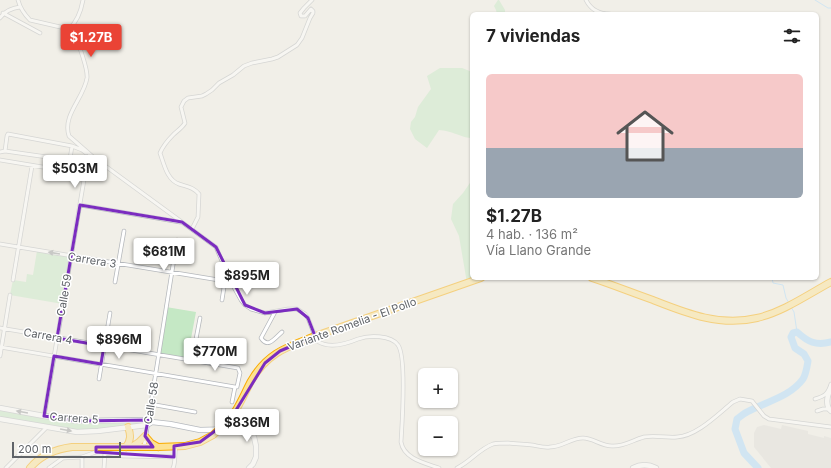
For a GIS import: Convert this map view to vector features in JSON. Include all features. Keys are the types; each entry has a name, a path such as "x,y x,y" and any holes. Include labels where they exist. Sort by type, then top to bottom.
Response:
{"highway":[{"name":"Variante Romelia - El Pollo","path":"30,468 38,460 57,450 72,447 96,450 129,447 176,446 200,442 213,435 233,416 257,372 265,362 280,351 309,339 475,280"},
{"path":"597,280 700,317 732,321 756,318 770,314 786,307 831,282"},
{"path":"128,427 131,435 128,443 129,447 139,442 145,436 151,443 158,447"}],"main road":[{"path":"830,390 827,400 830,410"},
{"name":"Carrera 5","path":"0,408 77,421 149,422"},
{"name":"Carrera 5","path":"0,419 76,432 128,427 149,422"},
{"path":"149,422 170,424 200,430 238,429 247,431 254,437 256,446 256,457 253,464 249,468"},
{"path":"633,468 639,465 650,465 656,468"}],"street":[{"path":"18,0 20,7 30,20 70,29 76,40 87,70 87,78 69,118 68,132 69,136 93,157"},
{"path":"70,29 78,18 83,0"},
{"path":"192,229 198,217 199,194 194,189 178,184 172,179 167,172 160,153 163,146 183,127 185,123 181,107 184,101 188,98 206,94 244,66 278,57 297,45 302,38 313,14 313,10 311,9 305,16 301,16 300,13 312,0"},
{"path":"586,0 594,10 598,12"},
{"path":"0,18 3,14 13,8 20,7"},
{"path":"3,14 40,33"},
{"path":"5,151 8,134 72,146 82,150 216,247 231,282 245,305 265,313 293,308 301,311 308,318 317,341 322,344 346,344 360,338 367,337 390,338 398,344 403,368 402,446 404,451 411,457 439,468"},
{"path":"0,152 5,151 68,160 70,159 72,146"},
{"path":"0,160 32,166 13,280"},
{"name":"Calle 59","path":"32,166 85,174 44,416"},
{"path":"80,205 182,222"},
{"path":"115,282 124,231"},
{"name":"Calle 58","path":"144,447 177,240"},
{"name":"Carrera 3","path":"0,244 231,282"},
{"path":"222,300 225,281"},
{"path":"0,356 10,295"},
{"path":"275,312 261,338 266,343 270,343 282,332"},
{"path":"99,379 110,313"},
{"path":"192,360 200,318"},
{"name":"Carrera 4","path":"0,328 238,368 240,373 237,387 235,387"},
{"path":"1,347 235,387 232,402"},
{"path":"815,400 822,397 830,390 831,384"},
{"path":"457,468 465,464 481,451 499,443 551,447 575,439 583,438 604,445 615,446 648,436 684,436 698,430 733,402 740,399 752,401 764,416 769,419 831,427"},
{"path":"150,404 195,412"},
{"path":"817,411 823,408 830,410"},
{"path":"6,468 47,427"},
{"path":"173,468 176,446"},
{"path":"48,468 63,458 82,457 96,450 123,456 174,457"},
{"path":"104,468 105,453"},
{"path":"82,457 82,468"}],"highlighted area":[{"path":"80,205 182,222 216,247 245,305 265,313 297,309 308,318 315,336 280,351 265,363 230,420 200,442 174,446 174,457 96,452 96,447 153,447 145,436 148,420 77,421 44,416 54,356 101,364 104,346 57,338"}],"shaded area":[{"path":"764,425 781,429 782,425 808,431 808,434 831,438 831,468 771,468 754,447 754,433 757,427"}],"green space":[{"path":"499,0 505,12 496,12 494,6"},
{"path":"440,68 462,68 470,71 470,138 439,130 427,148 415,139 410,129 411,122 415,117 418,107 431,89 427,76"},
{"path":"470,183 470,280 478,280 467,283 459,236 451,219 453,204"},
{"path":"37,251 71,256 63,304 10,295 13,280 26,282 27,274 33,275"},
{"path":"166,307 196,312 187,360 158,355"},
{"path":"0,408 77,421 148,420 147,425 77,432 0,419"}],"waterway":[{"path":"815,0 828,8 831,8"},
{"path":"772,280 773,283 783,285 786,298 789,303"},
{"path":"791,307 794,312 797,332"},
{"path":"758,468 744,453 735,429 737,419 754,408 784,395 798,385 803,379 806,373 808,361 804,354 795,348 791,337 793,333 797,332 812,342 821,344 831,342"}]}
